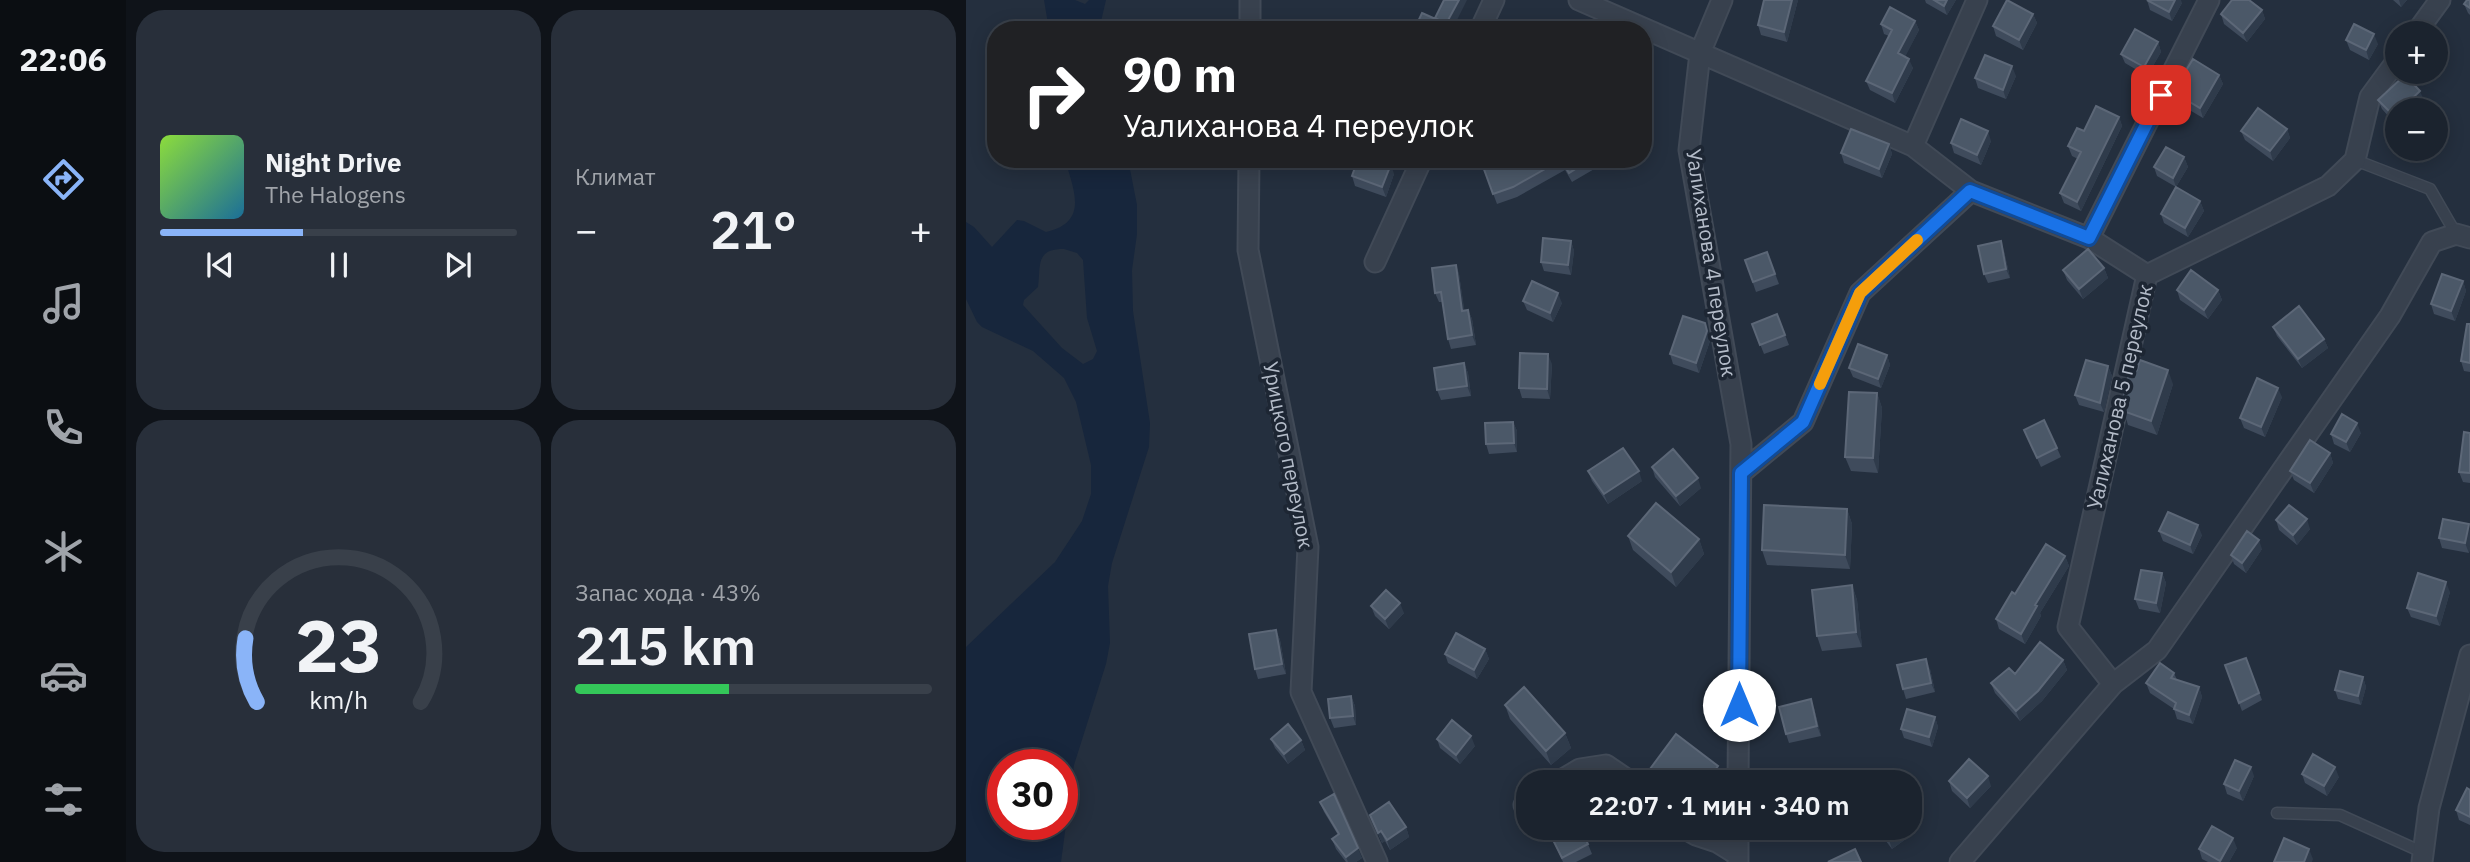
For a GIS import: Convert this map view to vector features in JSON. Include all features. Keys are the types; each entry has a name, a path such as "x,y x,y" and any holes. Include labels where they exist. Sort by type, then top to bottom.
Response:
{"street":[{"path":"1250,0 1250,21"},
{"path":"1484,21 1493,0"},
{"path":"1579,0 1627,21"},
{"name":"Уалиханова 4 переулок","path":"1722,0 1700,53 1689,150 1741,444 1738,770"},
{"path":"1913,146 1977,0"},
{"path":"2089,238 2209,0"},
{"path":"2425,21 2440,0"},
{"path":"1652,32 1913,146 1970,191 2089,238 2147,275"},
{"path":"2355,160 2370,97 2385,77"},
{"name":"Уалиханова 5 переулок","path":"2113,684 2068,627 2147,275 2328,186 2355,160"},
{"name":"Урицкого переулок","path":"1249,168 1248,250 1308,547 1301,692 1377,862"},
{"path":"1375,262 1418,168"},
{"path":"1741,473 1803,422 1860,293 1970,191"},
{"path":"1960,862 2113,684 2157,650 2390,316 2432,242 2463,236"},
{"path":"2422,857 2429,807 2470,654"},
{"path":"1578,770 1606,765 1613,770"},
{"path":"1711,840 1738,859"},
{"path":"1738,840 1738,859"}],"lane":[{"path":"2355,160 2430,189 2463,236"},
{"path":"2277,813 2340,815 2422,857"}],"water":[{"path":"1044,0 1075,0 1085,4 1089,0 1106,0 1101,21 1048,21"},
{"path":"1067,168 1130,168 1137,205 1137,234 1132,270 1133,311 1150,423 1149,447 1112,563 1108,586 1110,643 1078,752 1078,749 987,749 987,840 1064,840 1061,862 966,862 966,647 1055,562 1082,521 1091,494 1091,465 1076,402 1064,378 1033,351 982,327 977,322 966,299 966,222 992,247 1017,220 1046,232 1060,227 1069,221 1075,203","holes":["1064,249 1077,253 1083,260 1087,318 1097,351 1093,359 1083,364 1062,348 1023,305 1024,300 1038,287 1044,255"]}],"building":[{"path":"1444,0 1459,0 1448,21 1435,18"},
{"path":"1764,0 1792,0 1784,32 1758,25"},
{"path":"1934,0 1947,0 1944,6"},
{"path":"2007,0 2033,14 2019,40 1993,26"},
{"path":"2147,0 2175,0 2169,12"},
{"path":"2232,0 2249,0 2262,10 2243,33 2221,14"},
{"path":"1890,7 1915,21 1898,53 1909,59 1892,93 1866,81 1892,30 1881,24"},
{"path":"1422,13 1440,21 1418,21"},
{"path":"2354,24 2374,34 2366,50 2346,40"},
{"path":"2135,29 2158,42 2144,67 2121,54"},
{"path":"1985,55 2012,66 2003,90 1975,78"},
{"path":"2193,59 2219,75 2200,108 2173,92"},
{"path":"2395,84 2413,84 2420,91 2413,98 2385,98 2385,107 2378,100"},
{"path":"2096,106 2119,117 2077,202 2060,193 2081,152 2068,146 2077,128 2084,131"},
{"path":"2258,108 2287,129 2270,151 2241,131"},
{"path":"1961,119 1988,131 1977,155 1951,143"},
{"path":"1851,129 1889,144 1879,169 1841,153"},
{"path":"2166,147 2184,157 2173,178 2154,167"},
{"path":"1355,168 1389,168 1382,187 1352,176"},
{"path":"1484,168 1547,168 1513,187 1493,194"},
{"path":"2176,187 2200,201 2185,228 2161,214"},
{"path":"1543,238 1571,241 1568,265 1541,262"},
{"path":"2001,241 2006,269 1984,274 1978,246"},
{"path":"2088,249 2104,268 2079,289 2063,270"},
{"path":"1767,252 1775,274 1753,282 1745,260"},
{"path":"1456,265 1462,311 1468,310 1472,335 1448,339 1441,292 1435,293 1432,268"},
{"path":"2191,270 2218,290 2204,310 2177,290"},
{"path":"2442,274 2463,281 2451,311 2431,304"},
{"path":"1532,281 1558,293 1550,313 1523,301"},
{"path":"2299,306 2324,339 2298,359 2273,327"},
{"path":"1777,314 1785,335 1760,345 1752,324"},
{"path":"1683,316 1705,323 1707,331 1696,363 1670,354"},
{"path":"2467,324 2470,324 2470,363 2461,361"},
{"path":"1858,344 1887,355 1878,379 1849,368"},
{"path":"1520,353 1548,354 1547,389 1519,388"},
{"path":"2086,360 2108,366 2100,403 2075,395"},
{"path":"2140,360 2168,370 2151,421 2123,411 2130,368 2137,370"},
{"path":"1464,363 1467,386 1437,390 1434,368"},
{"path":"2257,378 2278,388 2261,427 2240,418"},
{"path":"1849,392 1877,393 1873,458 1845,457"},
{"path":"2342,414 2357,423 2346,442 2331,434"},
{"path":"2044,420 2057,448 2037,458 2024,430"},
{"path":"1513,422 1514,443 1486,444 1485,423"},
{"path":"2464,432 2470,433 2470,473 2459,472"},
{"path":"2310,440 2330,453 2310,483 2290,471"},
{"path":"1623,448 1639,471 1604,494 1588,471"},
{"path":"1673,449 1698,478 1676,496 1652,467"},
{"path":"1656,503 1699,539 1671,572 1628,536"},
{"path":"1764,505 1847,509 1845,555 1762,550"},
{"path":"2289,505 2307,519 2293,535 2276,520"},
{"path":"2168,512 2198,525 2190,545 2159,531"},
{"path":"2443,519 2469,524 2465,543 2439,538"},
{"path":"2247,531 2259,540 2242,563 2231,555"},
{"path":"2046,544 2065,556 2021,634 1996,619"},
{"path":"2141,570 2162,573 2156,603 2135,599"},
{"path":"2418,573 2446,582 2436,616 2407,608"},
{"path":"1852,585 1856,632 1817,636 1812,590"},
{"path":"1386,590 1400,603 1385,619 1371,606"},
{"path":"1276,630 1282,664 1255,669 1249,634"},
{"path":"1456,633 1485,649 1474,670 1445,654"},
{"path":"2040,642 2063,660 2038,691 2016,711 1991,683 2009,668 2015,674"},
{"path":"2246,658 2259,693 2239,703 2225,665"},
{"path":"1926,659 1931,683 1903,689 1897,665"},
{"path":"2160,663 2174,673 2171,678 2199,687 2189,715 2174,709 2176,703 2146,683"},
{"path":"2340,671 2363,677 2358,696 2335,690"},
{"path":"1524,687 1565,733 1546,751 1505,705"},
{"path":"1351,696 1353,716 1330,718 1328,699"},
{"path":"1811,699 1817,726 1786,734 1779,707"},
{"path":"1907,709 1935,717 1929,737 1901,729"},
{"path":"1452,720 1471,736 1456,755 1437,739"},
{"path":"1288,724 1301,740 1284,754 1271,739"},
{"path":"1676,734 1718,766 1715,770 1649,770"},
{"path":"2313,754 2335,767 2324,786 2302,774"},
{"path":"1969,759 1988,776 1967,798 1949,781"},
{"path":"2235,760 2251,767 2239,791 2224,784"},
{"path":"2467,788 2470,790 2470,817 2456,810"},
{"path":"1334,794 1358,848 1346,857 1332,839 1339,834 1320,802"},
{"path":"1389,802 1406,827 1387,840 1381,831 1378,833 1370,815"},
{"path":"2212,826 2233,838 2220,861 2199,849"},
{"path":"2284,838 2309,849 2304,862 2274,862"},
{"path":"1553,840 1586,840 1588,844 1562,858"},
{"path":"1855,849 1861,862 1828,862"}],"slow traffic":[{"path":"1820,384 1860,293 1917,240"}],"route":[{"path":"1739,705 1741,473 1803,422 1860,293 1970,191 2089,238 2161,95"}]}
